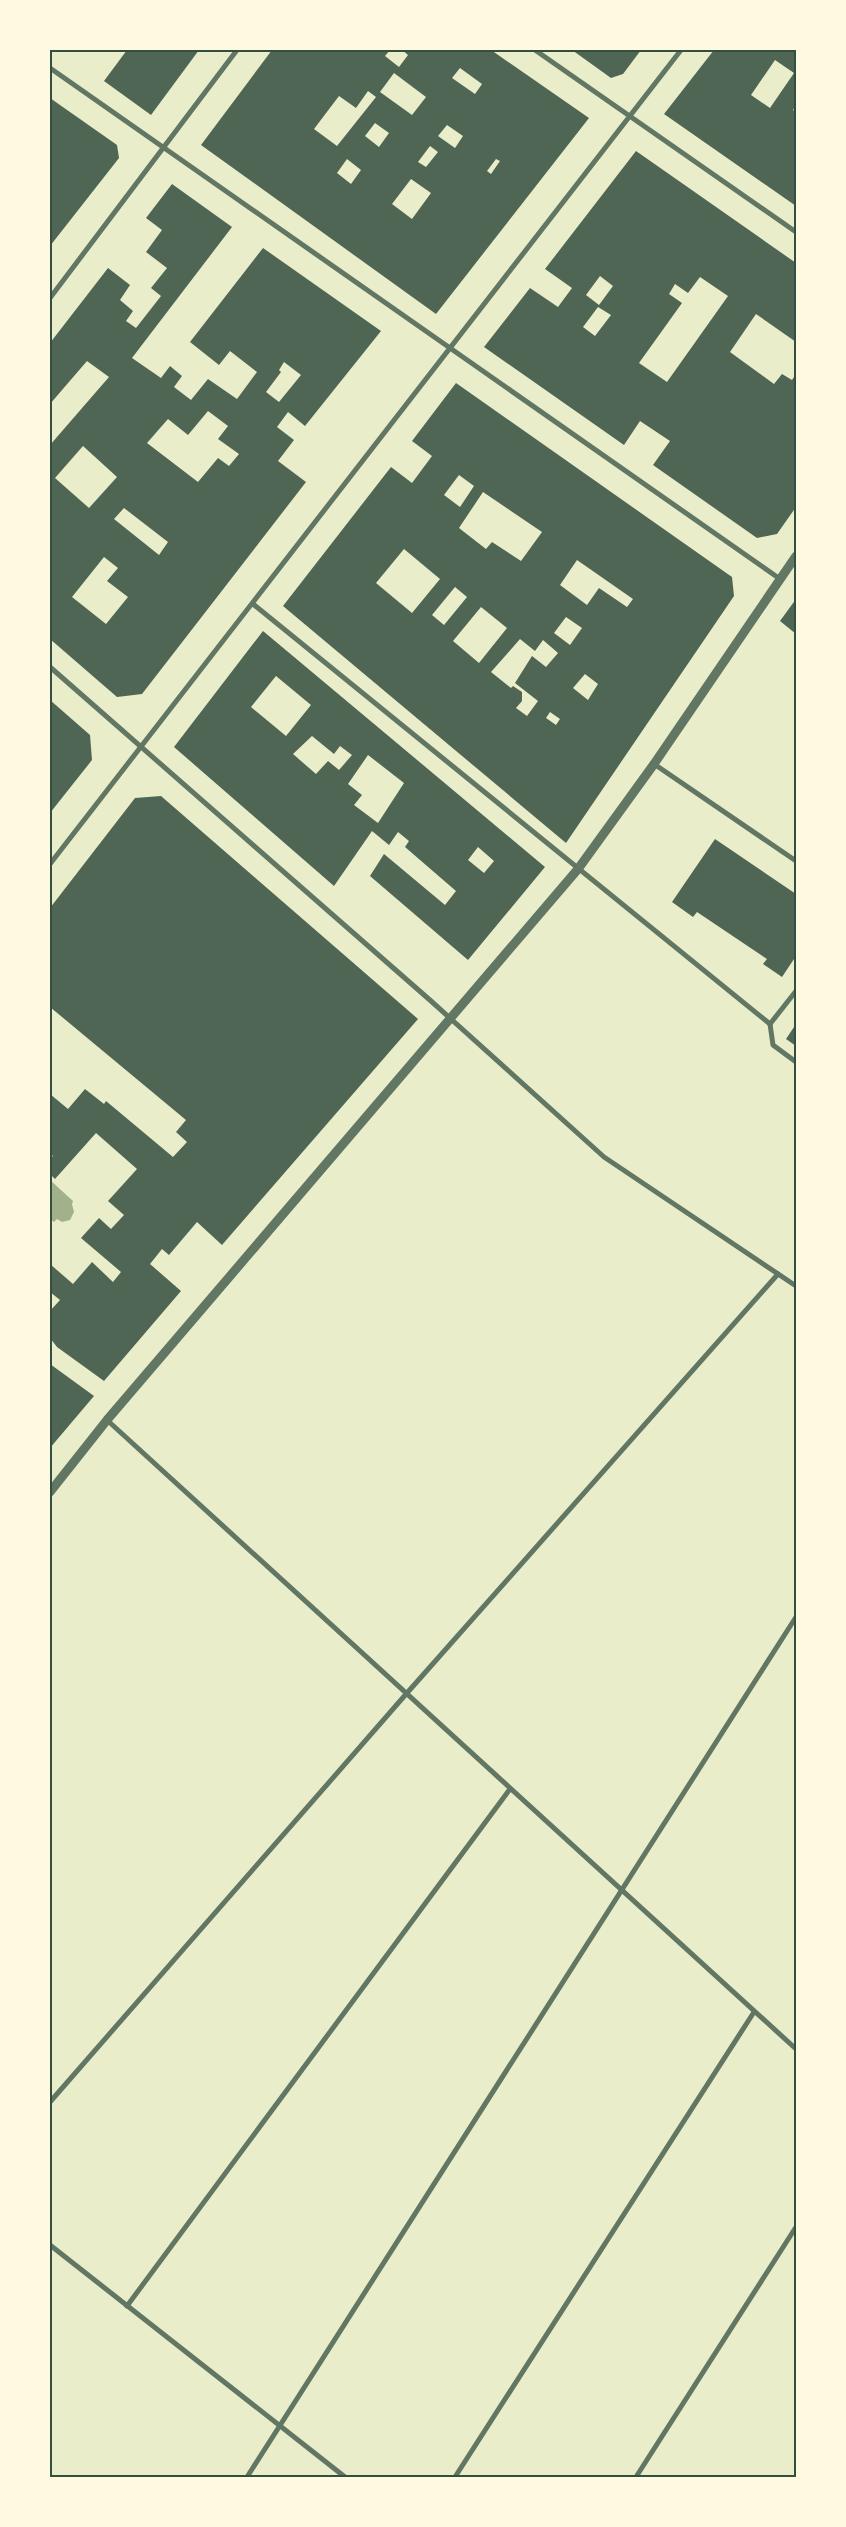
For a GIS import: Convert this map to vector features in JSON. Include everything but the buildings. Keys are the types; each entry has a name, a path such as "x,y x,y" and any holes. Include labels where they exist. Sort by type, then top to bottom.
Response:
{"street":[{"path":"50,298 237,50"},
{"path":"535,50 796,232"},
{"path":"50,864 253,604 448,348 681,50"},
{"path":"50,68 780,580"},
{"path":"50,1492 107,1420 578,869 654,764 796,556"},
{"path":"253,604 770,1024 773,1044 796,1062"},
{"path":"50,666 143,746 604,1157 796,1286"},
{"path":"654,764 796,861"},
{"path":"770,1024 796,991"},
{"path":"50,2102 407,1693 778,1274"},
{"path":"107,1420 796,2049"},
{"path":"247,2477 796,1616"},
{"path":"127,2306 510,1789"},
{"path":"455,2477 754,2012"},
{"path":"636,2477 796,2227"},
{"path":"50,2245 345,2477"}],"shaded area":[{"path":"50,1180 73,1201 74,1212 70,1220 62,1222 57,1219 54,1222 50,1219"}]}
